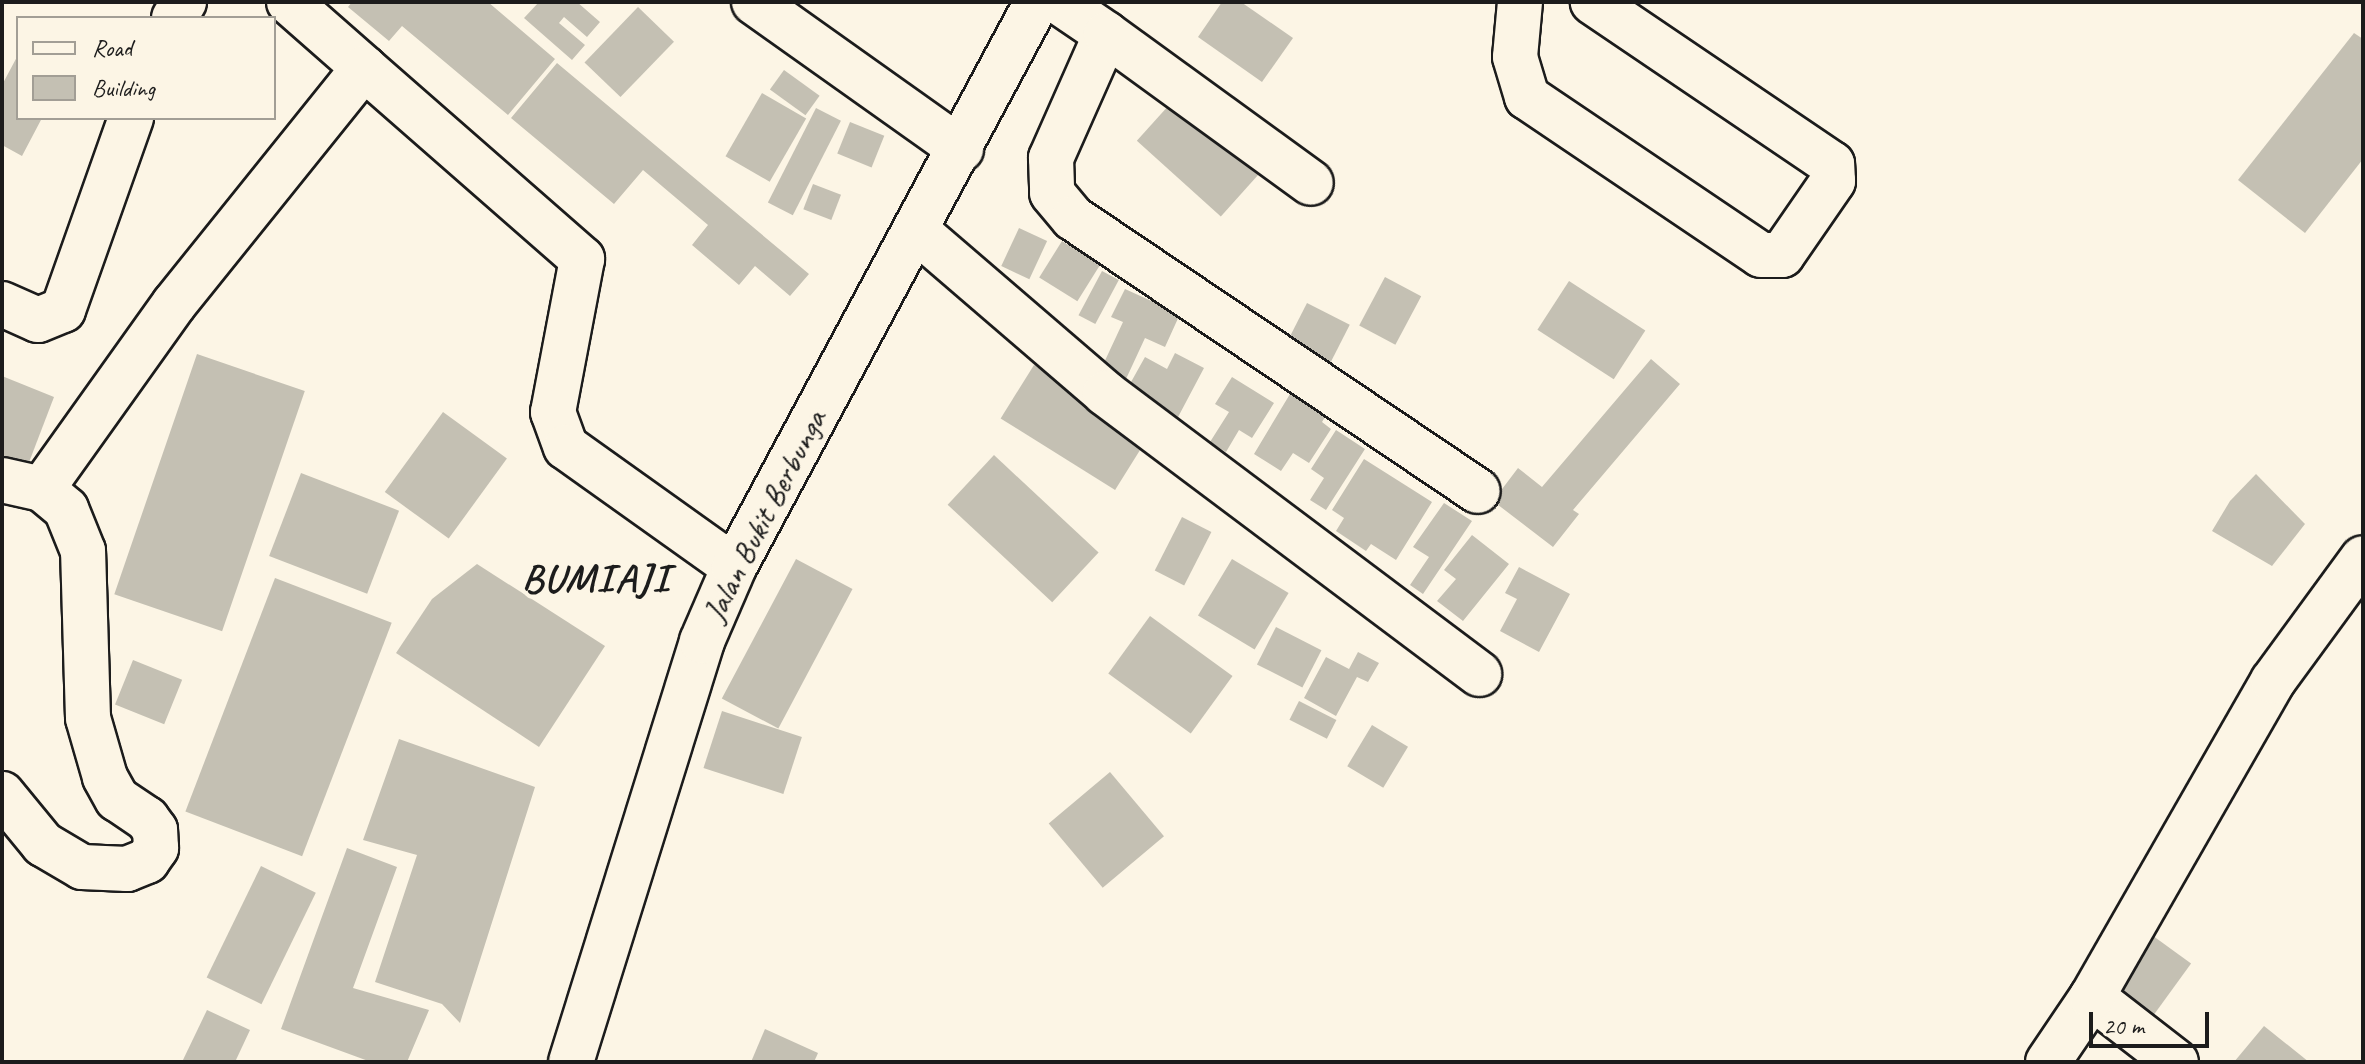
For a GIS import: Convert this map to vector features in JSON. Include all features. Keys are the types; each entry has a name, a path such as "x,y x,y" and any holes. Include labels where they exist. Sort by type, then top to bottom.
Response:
{"street":[{"path":"289,2 582,259 553,412 566,447 734,567"},
{"path":"754,2 961,149"},
{"name":"Jalan Bukit Berbunga","path":"571,1062 702,641 734,567 918,232 1037,2"},
{"path":"1059,2 1311,183"},
{"path":"1520,2 1515,57 1527,97 1761,255 1782,255 1833,181 1832,164 1593,2"},
{"path":"1106,34 1051,158 1052,193 1073,218 1477,491"},
{"path":"2,794 43,844 82,867 127,869 147,861 156,848 155,830 147,819 117,799 105,777 88,718 83,551 66,509 22,485 174,304 364,68"},
{"path":"2,304 38,320 63,310 130,120"},
{"path":"918,232 1105,393 1479,674"},
{"path":"2048,1062 2092,997 2273,681 2363,558"},
{"path":"2092,997 2176,1062"}],"building":[{"path":"352,2 488,2 555,59 508,115 402,26 389,41 348,7"},
{"path":"539,2 577,2 600,22 587,37 564,17 559,23 585,45 572,60 524,18"},
{"path":"1222,2 1241,2 1293,38 1262,82 1198,37"},
{"path":"638,7 674,42 620,97 585,62"},
{"path":"2354,33 2363,39 2363,159 2305,233 2238,180"},
{"path":"16,59 16,120 41,120 22,156 2,145 2,85"},
{"path":"557,63 809,274 790,296 755,266 739,285 692,245 708,225 643,170 614,204 511,118"},
{"path":"784,70 820,96 805,115 770,89"},
{"path":"762,93 806,118 770,182 726,156"},
{"path":"1179,94 1263,170 1221,216 1137,141"},
{"path":"816,108 841,121 793,215 768,202"},
{"path":"850,122 884,136 872,167 837,154"},
{"path":"813,184 841,195 831,220 803,209"},
{"path":"1019,228 1047,241 1029,279 1001,266"},
{"path":"1062,241 1100,265 1077,301 1039,277"},
{"path":"1102,271 1119,280 1095,324 1079,315"},
{"path":"1385,277 1421,296 1395,345 1359,326"},
{"path":"1569,281 1645,331 1614,379 1537,330"},
{"path":"1125,289 1180,314 1165,347 1145,338 1126,379 1102,367 1123,322 1111,317"},
{"path":"1307,303 1350,325 1325,374 1282,352"},
{"path":"1175,353 1204,368 1177,419 1126,391 1145,357 1167,369"},
{"path":"197,354 305,391 222,631 114,594"},
{"path":"1651,359 1680,384 1573,510 1579,514 1553,547 1493,501 1518,468 1542,487"},
{"path":"1034,365 1148,437 1115,490 1001,418"},
{"path":"2,376 54,397 23,478 2,470"},
{"path":"1232,377 1274,403 1252,438 1239,430 1226,452 1210,442 1229,412 1215,404"},
{"path":"1290,394 1325,417 1322,422 1331,429 1309,463 1293,453 1281,471 1254,454"},
{"path":"443,412 507,458 449,539 385,492"},
{"path":"1336,430 1365,449 1326,510 1310,500 1324,478 1311,469"},
{"path":"994,455 1099,553 1052,602 948,505"},
{"path":"1364,459 1432,502 1396,560 1371,544 1366,551 1336,531 1344,518 1332,510"},
{"path":"301,473 399,511 367,594 269,556"},
{"path":"2256,474 2305,524 2272,566 2212,531 2230,501"},
{"path":"1444,503 1472,521 1423,594 1410,585 1429,557 1413,547"},
{"path":"1182,517 1211,532 1184,585 1155,570"},
{"path":"1472,535 1509,564 1463,621 1437,601 1456,579 1444,570"},
{"path":"796,559 853,589 778,729 722,699"},
{"path":"1232,559 1289,593 1255,650 1198,616"},
{"path":"477,564 605,646 539,747 396,653 432,599"},
{"path":"1519,567 1570,594 1539,652 1500,631 1517,599 1505,593"},
{"path":"275,578 392,623 302,856 185,811"},
{"path":"1150,616 1233,676 1191,733 1108,673"},
{"path":"1276,627 1321,650 1302,688 1257,664"},
{"path":"1358,652 1379,663 1368,682 1357,677 1336,716 1304,698 1326,657 1349,669"},
{"path":"133,660 182,680 164,724 115,705"},
{"path":"1299,701 1336,720 1327,739 1289,720"},
{"path":"722,711 802,737 783,794 703,768"},
{"path":"1372,725 1408,747 1383,788 1347,766"},
{"path":"399,739 535,787 460,1023 442,1004 375,982 417,855 363,840"},
{"path":"1110,772 1164,836 1103,888 1049,823"},
{"path":"347,848 397,867 353,988 429,1010 407,1062 371,1062 281,1029"},
{"path":"261,866 316,893 261,1004 207,977"},
{"path":"2149,933 2191,964 2152,1018 2110,987"},
{"path":"207,1010 250,1030 235,1062 182,1062"},
{"path":"2264,1026 2309,1062 2234,1062"},
{"path":"765,1029 818,1053 814,1062 751,1062"}],"district":[{"name":"BUMIAJI","path":"596,578"}]}
